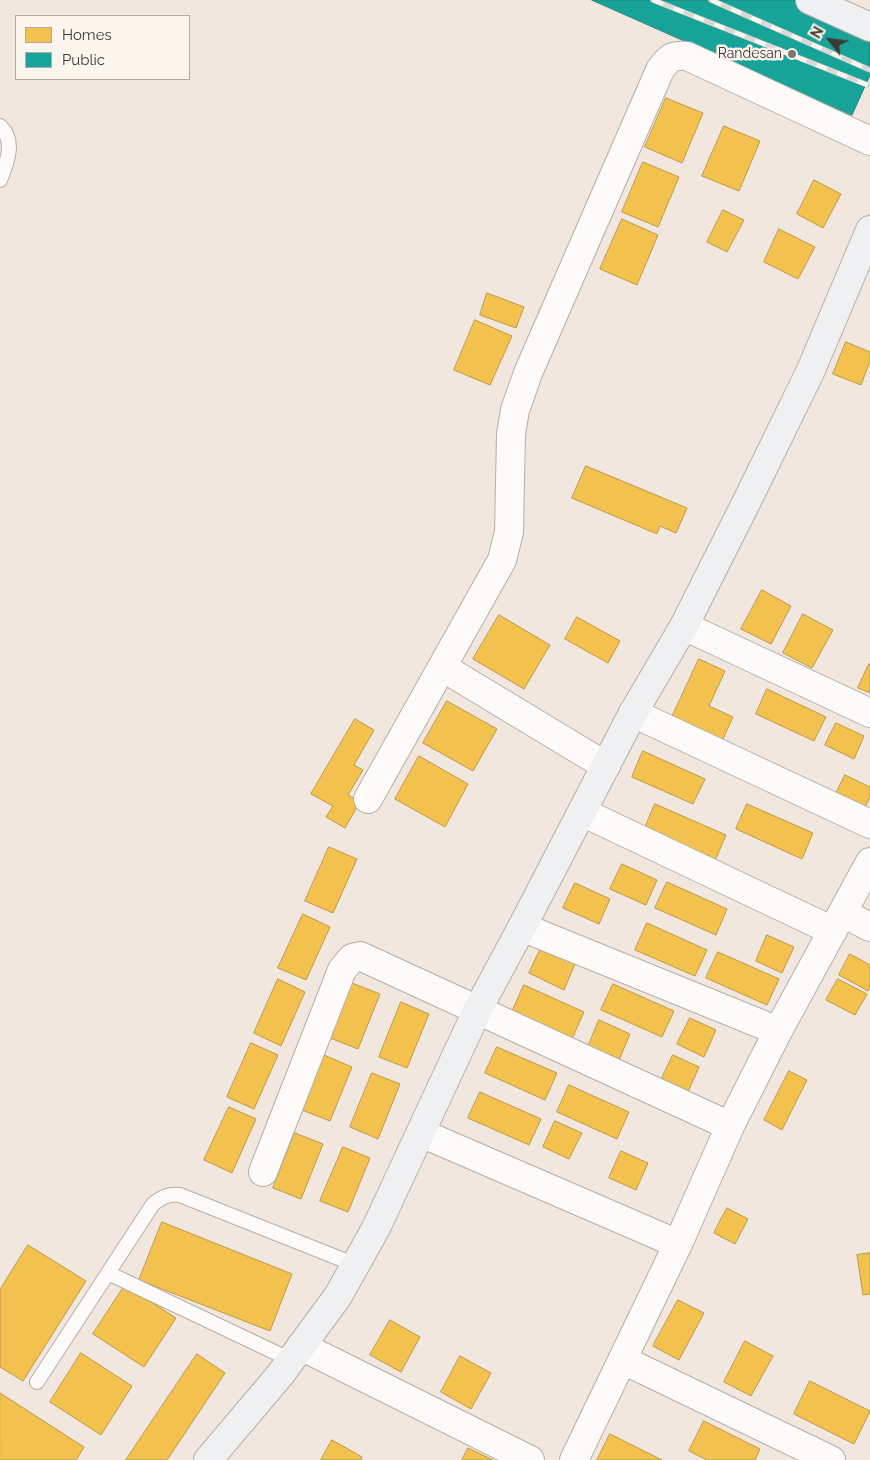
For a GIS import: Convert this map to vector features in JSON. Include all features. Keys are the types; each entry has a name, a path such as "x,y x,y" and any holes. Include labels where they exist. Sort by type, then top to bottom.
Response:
{"street":[{"path":"810,0 870,27"},
{"path":"368,799 502,560 509,532 511,434 515,410 528,373 660,70 667,60 676,55 687,56 870,141"},
{"path":"210,1460 296,1353 338,1296 376,1228 478,1010 633,713 684,626 746,503 811,370 870,230"},
{"path":"684,626 870,714"},
{"path":"442,667 606,766"},
{"path":"633,713 870,824"},
{"path":"582,812 838,922 870,927"},
{"path":"574,1460 678,1244 730,1126 778,1031 870,862"},
{"path":"522,927 778,1031"},
{"path":"263,1172 342,970 352,958 360,956 730,1126"},
{"path":"421,1132 678,1244"},
{"path":"296,1353 530,1460"},
{"path":"623,1360 831,1460"}],"lane":[{"path":"0,126 4,129 10,146 8,161 0,180"},
{"path":"37,1382 153,1204 164,1196 171,1194 180,1195 356,1265"},
{"path":"108,1273 296,1353"}],"building: Homes":[{"path":"666,98 703,113 682,163 645,147"},
{"path":"724,126 760,141 739,191 702,176"},
{"path":"643,162 679,177 658,227 622,212"},
{"path":"814,180 841,194 823,228 797,214"},
{"path":"723,210 744,220 727,252 707,242"},
{"path":"622,219 658,235 637,285 600,269"},
{"path":"779,229 815,247 798,279 764,262"},
{"path":"487,293 524,307 516,328 480,315"},
{"path":"475,320 512,336 490,385 454,370"},
{"path":"846,342 870,352 870,361 861,385 833,374"},
{"path":"586,466 687,508 676,533 660,526 657,534 572,498"},
{"path":"762,590 791,606 771,644 741,629"},
{"path":"803,614 833,630 812,668 783,653"},
{"path":"499,615 550,645 524,689 473,659"},
{"path":"577,617 620,641 608,663 565,639"},
{"path":"699,659 725,671 709,706 733,717 722,741 672,717"},
{"path":"870,664 870,693 858,688"},
{"path":"767,689 826,717 814,741 756,714"},
{"path":"447,701 497,729 473,771 423,743"},
{"path":"355,719 374,730 354,765 363,770 348,795 360,802 345,828 326,817 333,806 311,794"},
{"path":"836,723 864,736 854,759 825,745"},
{"path":"643,751 705,779 693,804 632,777"},
{"path":"419,756 468,784 445,827 395,799"},
{"path":"845,775 870,787 870,796 863,812 834,798"},
{"path":"655,804 726,835 715,861 644,830"},
{"path":"747,804 813,833 802,859 736,829"},
{"path":"329,847 357,859 333,913 305,901"},
{"path":"622,864 657,880 646,905 610,889"},
{"path":"667,882 727,909 716,935 655,908"},
{"path":"575,883 610,899 599,924 563,908"},
{"path":"303,914 330,927 306,980 278,968"},
{"path":"647,923 707,950 695,976 635,950"},
{"path":"767,935 794,947 782,973 756,961"},
{"path":"541,948 575,964 564,990 529,973"},
{"path":"718,952 779,979 767,1005 706,978"},
{"path":"850,954 870,965 870,986 868,991 839,975"},
{"path":"278,979 305,992 281,1046 254,1033"},
{"path":"838,979 867,994 855,1015 826,1000"},
{"path":"352,983 380,994 358,1049 330,1038"},
{"path":"613,984 674,1011 662,1037 601,1010"},
{"path":"524,985 584,1012 572,1039 512,1012"},
{"path":"401,1002 429,1014 407,1068 379,1057"},
{"path":"690,1018 716,1030 704,1057 677,1044"},
{"path":"599,1020 630,1034 619,1060 588,1047"},
{"path":"251,1043 278,1055 254,1109 227,1097"},
{"path":"497,1047 557,1073 545,1100 485,1073"},
{"path":"324,1055 352,1067 330,1121 302,1110"},
{"path":"673,1055 699,1067 687,1094 660,1082"},
{"path":"789,1071 807,1080 782,1130 764,1120"},
{"path":"372,1073 400,1084 378,1139 350,1127"},
{"path":"569,1085 629,1112 617,1139 557,1112"},
{"path":"480,1092 541,1119 529,1145 468,1118"},
{"path":"229,1107 256,1119 232,1173 204,1160"},
{"path":"555,1121 582,1133 569,1159 543,1147"},
{"path":"295,1133 323,1144 301,1199 273,1188"},
{"path":"343,1147 370,1158 348,1212 320,1201"},
{"path":"621,1151 648,1163 636,1190 609,1178"},
{"path":"727,1208 748,1219 735,1244 714,1233"},
{"path":"162,1222 292,1274 270,1331 139,1280"},
{"path":"28,1245 86,1281 23,1381 0,1367 0,1290"},
{"path":"870,1253 870,1294 863,1295 857,1255"},
{"path":"125,1285 176,1318 144,1367 93,1334"},
{"path":"678,1300 704,1313 679,1360 653,1346"},
{"path":"390,1320 420,1337 401,1372 370,1355"},
{"path":"745,1341 773,1356 751,1396 724,1382"},
{"path":"81,1353 132,1386 101,1435 50,1402"},
{"path":"197,1354 225,1373 167,1460 126,1460"},
{"path":"460,1356 491,1373 471,1409 441,1392"},
{"path":"810,1381 870,1411 854,1444 794,1414"},
{"path":"0,1393 84,1447 76,1460 0,1460"},
{"path":"704,1421 760,1449 755,1460 707,1460 689,1451"},
{"path":"610,1434 662,1460 597,1460"},
{"path":"332,1440 362,1457 361,1460 321,1460"},
{"path":"468,1448 493,1460 462,1460"}],"building: Public":[{"name":"Randesan","path":"592,0 795,0 870,33 870,75 852,115"}],"railway":[{"path":"653,0 870,86"},
{"path":"711,0 870,70"}],"place":[{"name":"Randesan","path":"792,54"}]}
